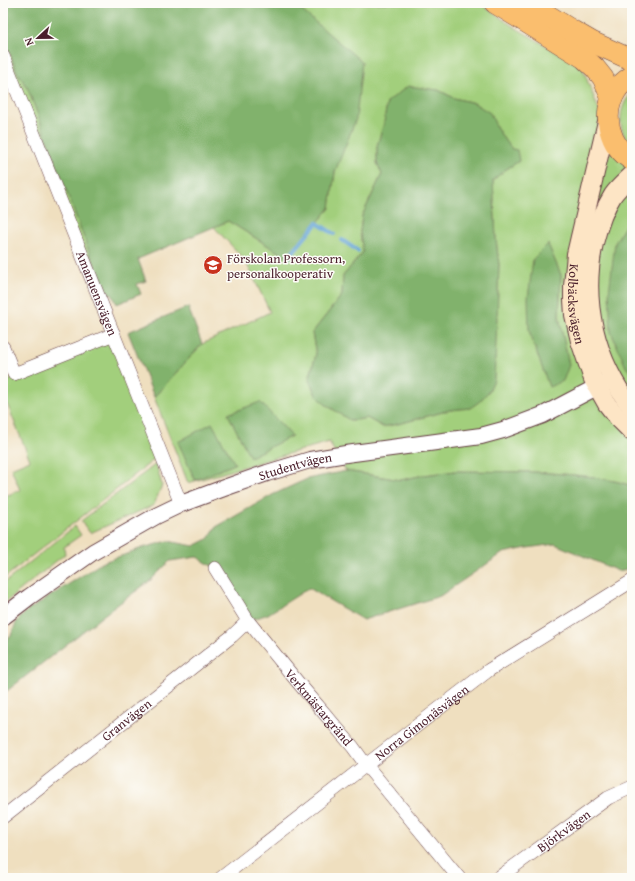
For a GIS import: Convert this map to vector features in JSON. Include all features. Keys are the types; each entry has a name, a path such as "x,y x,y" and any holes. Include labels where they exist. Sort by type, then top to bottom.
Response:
{"highway":[{"path":"495,3 584,58 596,68 604,78 610,107"},
{"path":"528,3 592,42 632,60"},
{"path":"632,76 621,84 615,92 610,107 608,124 615,144 620,151 632,160"}],"main road":[{"name":"Kolbäcksvägen","path":"610,107 576,254 572,286 574,315 580,341 590,370 624,397 632,408"},
{"name":"Kolbäcksvägen","path":"632,175 613,195 603,214 590,265 589,283 594,329 600,352 607,404 632,432"}],"street":[{"name":"Amanuensvägen","path":"3,56 8,80 114,334 181,504"},
{"path":"3,348 8,376 114,334"},
{"name":"Studentvägen","path":"3,617 93,552 156,516 181,504 267,473 310,460 481,436 503,430 543,415 605,383"},
{"name":"Verkmästargränd","path":"215,568 248,621 459,878"},
{"name":"Norra Gimonäsvägen","path":"221,878 489,670 632,581"},
{"name":"Granvägen","path":"3,817 226,641 248,621"},
{"name":"Björkvägen","path":"498,878 608,798 632,787"}],"green space":[{"path":"3,3 295,3 362,62 356,119 335,172 330,208 288,258 228,221 138,259 146,281 137,284 141,294 117,304 112,294 106,296 28,89 17,72 5,41 3,33"},
{"path":"295,3 479,3 511,25 582,67 606,128 632,153 632,214 615,243 626,367 632,374 632,486 594,477 534,472 456,471 424,475 401,480 346,471 329,442 188,483 154,397 202,344 270,312 245,260 214,227 228,221 288,258 330,208 335,172 300,9","holes":["438,90 454,98 474,103 497,128 519,161 493,180 499,265 497,304 470,408 450,410 383,427 367,418 351,421 325,404 316,395 309,380 316,354 312,333 342,295 343,276 363,252 360,232 362,216 382,174 377,163 377,146 384,123 387,102","548,245 561,275 559,317 569,365 533,259"]},
{"path":"3,33 17,72 28,89 106,296 99,296 3,56"},
{"path":"408,86 438,90 454,98 474,103 490,113 505,141 512,149 517,150 519,161 493,180 499,265 494,380 489,391 479,402 470,408 450,410 383,427 367,418 351,421 325,404 316,395 309,380 316,354 312,333 342,295 343,276 363,252 360,232 362,216 382,174 377,163 377,146 384,123 387,102"},
{"path":"632,93 632,146 627,141 621,127 621,112 627,99"},
{"path":"632,214 632,374 626,367 611,332 609,292 615,243"},
{"path":"548,244 561,275 559,317 569,365 563,381 549,387 529,331 528,298 533,259"},
{"path":"188,307 202,344 154,397 128,332"},
{"path":"114,334 161,454 3,579 3,497 20,490 11,468 30,460 3,394 3,390 14,374"},
{"path":"260,402 292,436 250,457 228,414"},
{"path":"212,423 235,464 195,480 178,442"},
{"path":"156,464 162,485 154,505 90,533 81,521"},
{"path":"346,471 401,480 424,475 456,471 534,472 594,477 632,486 632,568 618,571 555,544 503,553 440,596 363,620 309,588 268,614 248,621 215,568 197,557 170,561 151,580 3,694 3,644 11,635 17,621 27,611 103,562 139,549 168,541 194,546 208,539 216,527 274,494 307,479"},
{"path":"75,526 81,535 64,547 65,554 3,604 3,584"}],"waterway":[{"path":"288,258 317,223 334,234"},
{"path":"342,240 358,251"}],"place":[{"name":"Förskolan Professorn, personalkooperativ","path":"213,265"}]}
